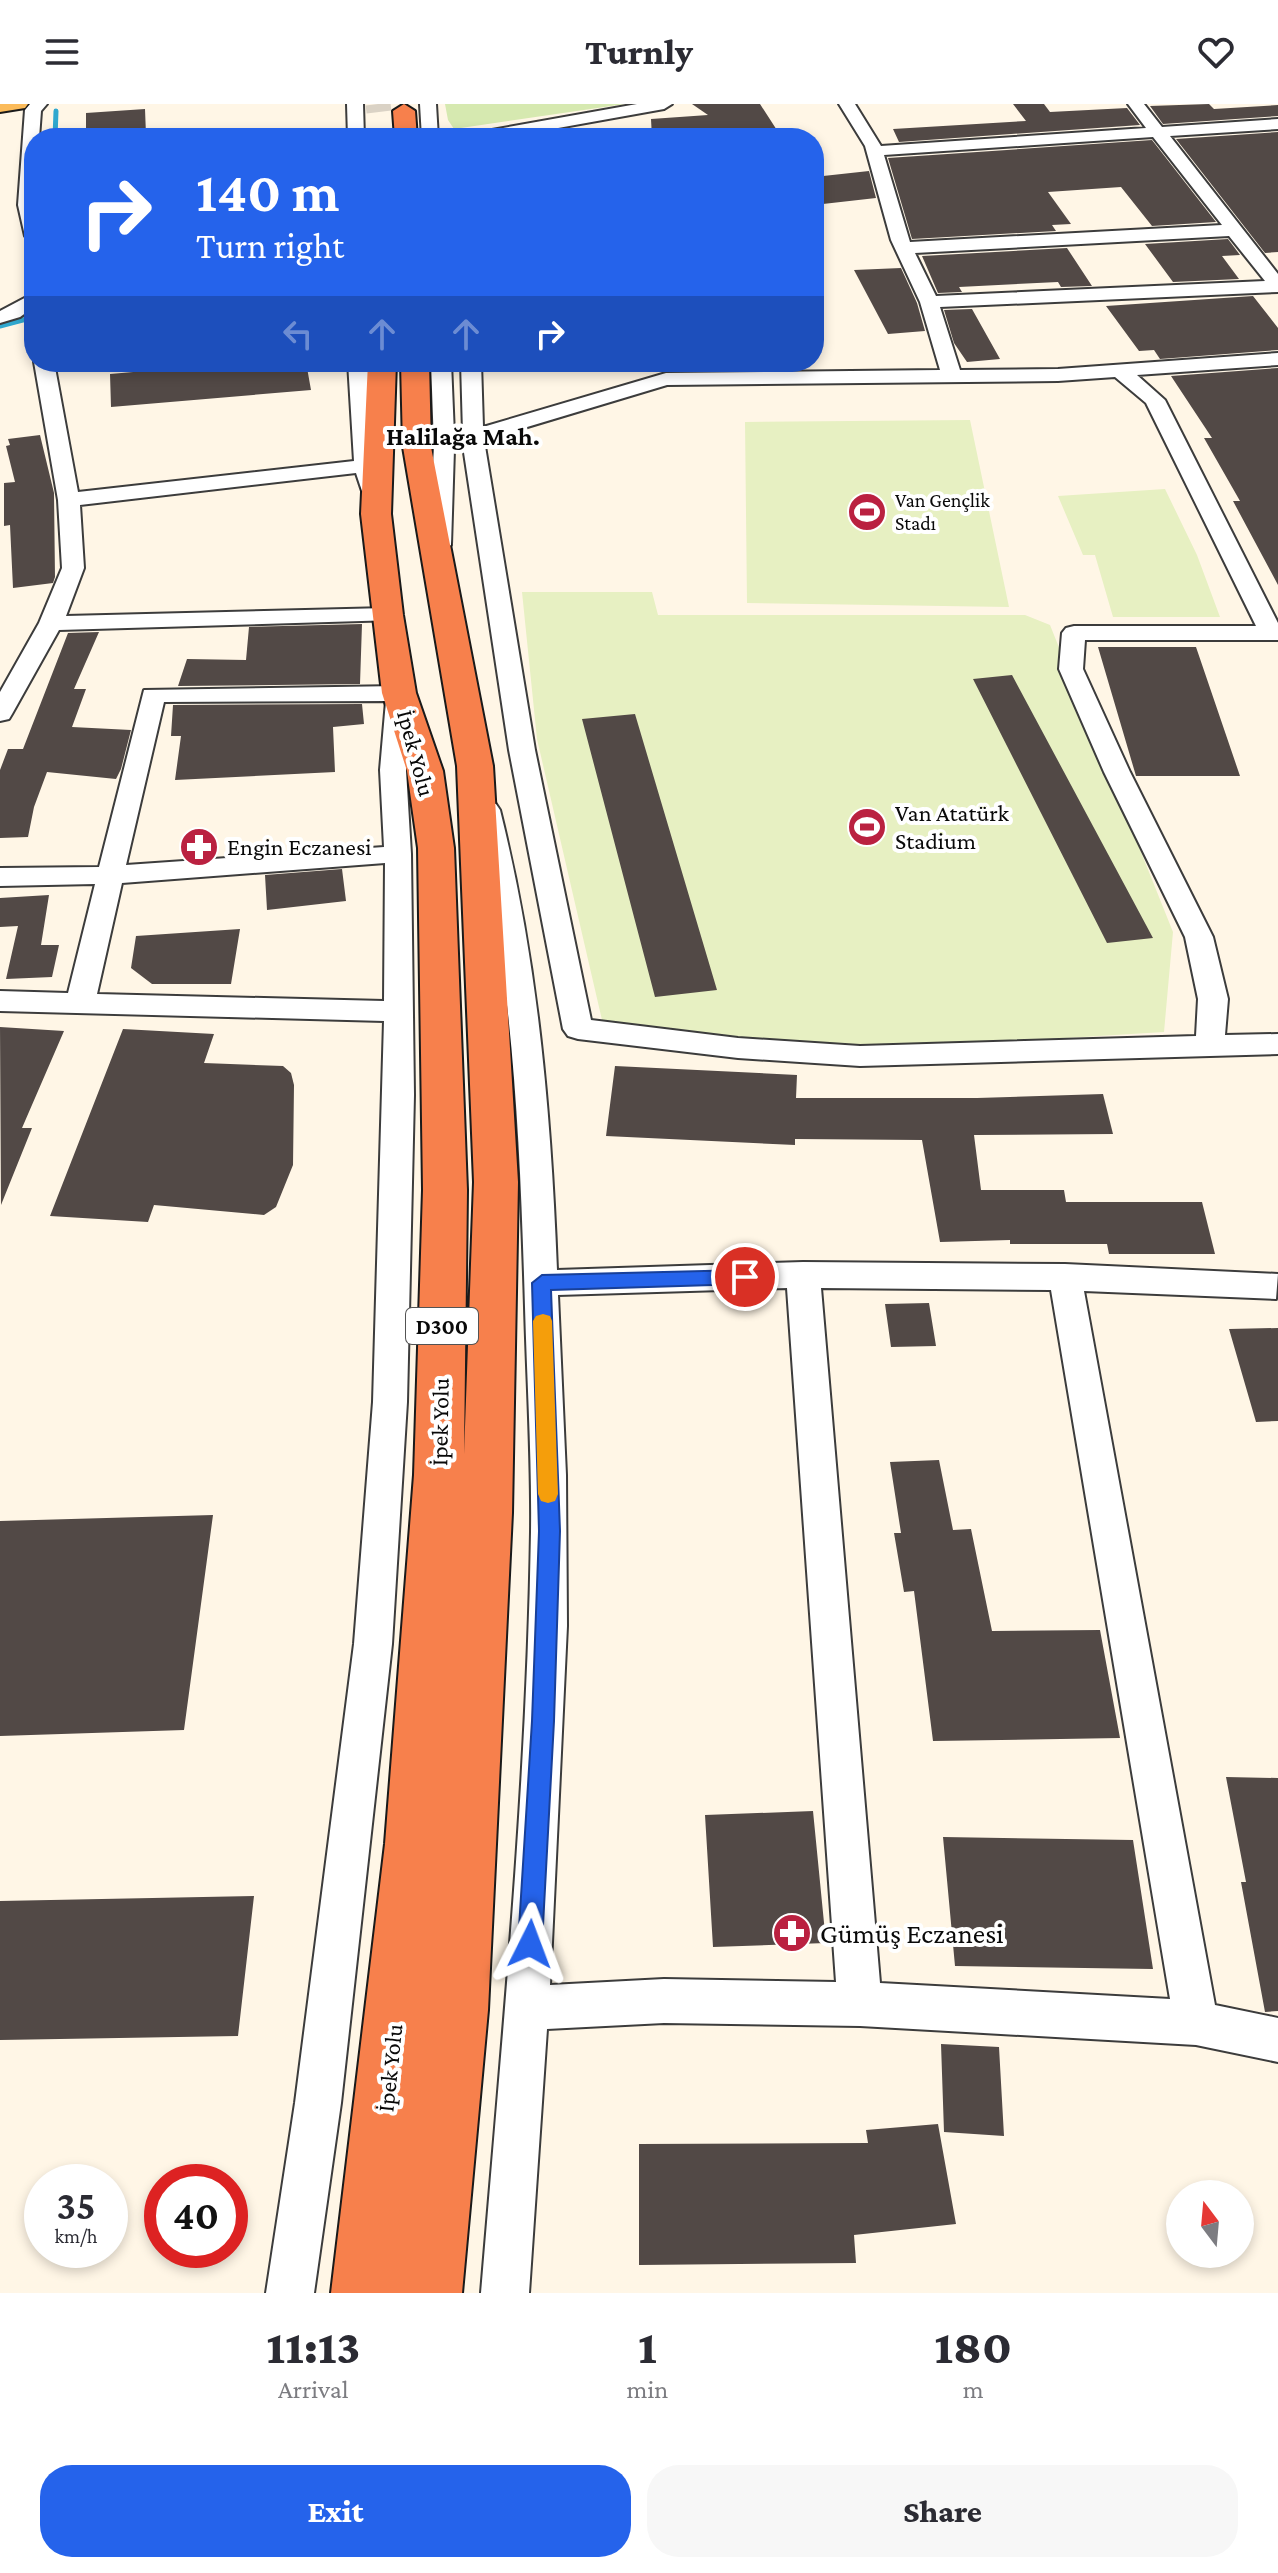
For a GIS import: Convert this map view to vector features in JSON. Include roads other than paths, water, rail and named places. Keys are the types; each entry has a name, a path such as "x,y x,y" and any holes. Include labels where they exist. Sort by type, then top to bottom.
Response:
{"highway":[{"path":"411,128 420,107"},
{"name":"İpek Yolu","path":"364,2293 414,1844 439,1475 445,1190 436,848 425,771 399,693 387,615 376,514 382,372"},
{"name":"İpek Yolu","path":"415,372 417,447 440,560 475,766 496,1182 487,1513 458,2010 429,2293"}],"main road":[{"path":"0,106 18,104"}],"street":[{"path":"32,128 33,110 39,104"},
{"path":"531,128 664,104"},
{"path":"847,104 874,151 904,248 929,302 951,374"},
{"path":"1136,104 1162,133 1278,286"},
{"path":"357,128 360,105"},
{"path":"420,107 427,128"},
{"path":"874,151 1278,124"},
{"path":"904,248 1235,230"},
{"path":"929,302 1278,286"},
{"path":"0,317 24,306"},
{"path":"444,445 666,379 1058,375 1278,359"},
{"path":"1120,371 1155,400 1274,633 1074,633 1071,669 1117,772 1199,937 1213,999 1210,1043"},
{"path":"0,714 51,623 73,568 69,500 46,372"},
{"path":"359,372 365,466 376,514"},
{"path":"440,560 444,445 441,372"},
{"path":"471,372 474,458 522,750 578,1029 738,1048 860,1056 1210,1043 1278,1044"},
{"path":"69,500 365,466"},
{"path":"51,623 387,615"},
{"path":"80,1005 153,695 357,696 399,693 393,770 398,854 396,1011 399,1095 390,1402 373,1644 318,2103 290,2293"},
{"path":"475,766 507,883 527,1021 538,1133 549,1531 543,1721 505,2293"},
{"path":"0,877 109,875 398,854"},
{"path":"0,1001 396,1011"},
{"path":"542,1283 803,1275 928,1279 1065,1277 1276,1286"},
{"path":"803,1275 860,2004"},
{"path":"1065,1277 1196,2023"},
{"path":"526,2008 664,2001 860,2004 1196,2023 1278,2040"}],"waterway":[{"path":"55,128 56,111"},
{"path":"0,326 24,320"}],"tunnel":[{"path":"378,104 379,112"}],"place":[{"name":"Van Gençlik Stadı","path":"867,512"},
{"name":"Van Atatürk Stadium","path":"867,827"},
{"name":"Engin Eczanesi","path":"199,847"},
{"name":"Gümüş Eczanesi","path":"792,1933"}],"district":[{"name":"Halilağa Mah.","path":"463,436"}]}
